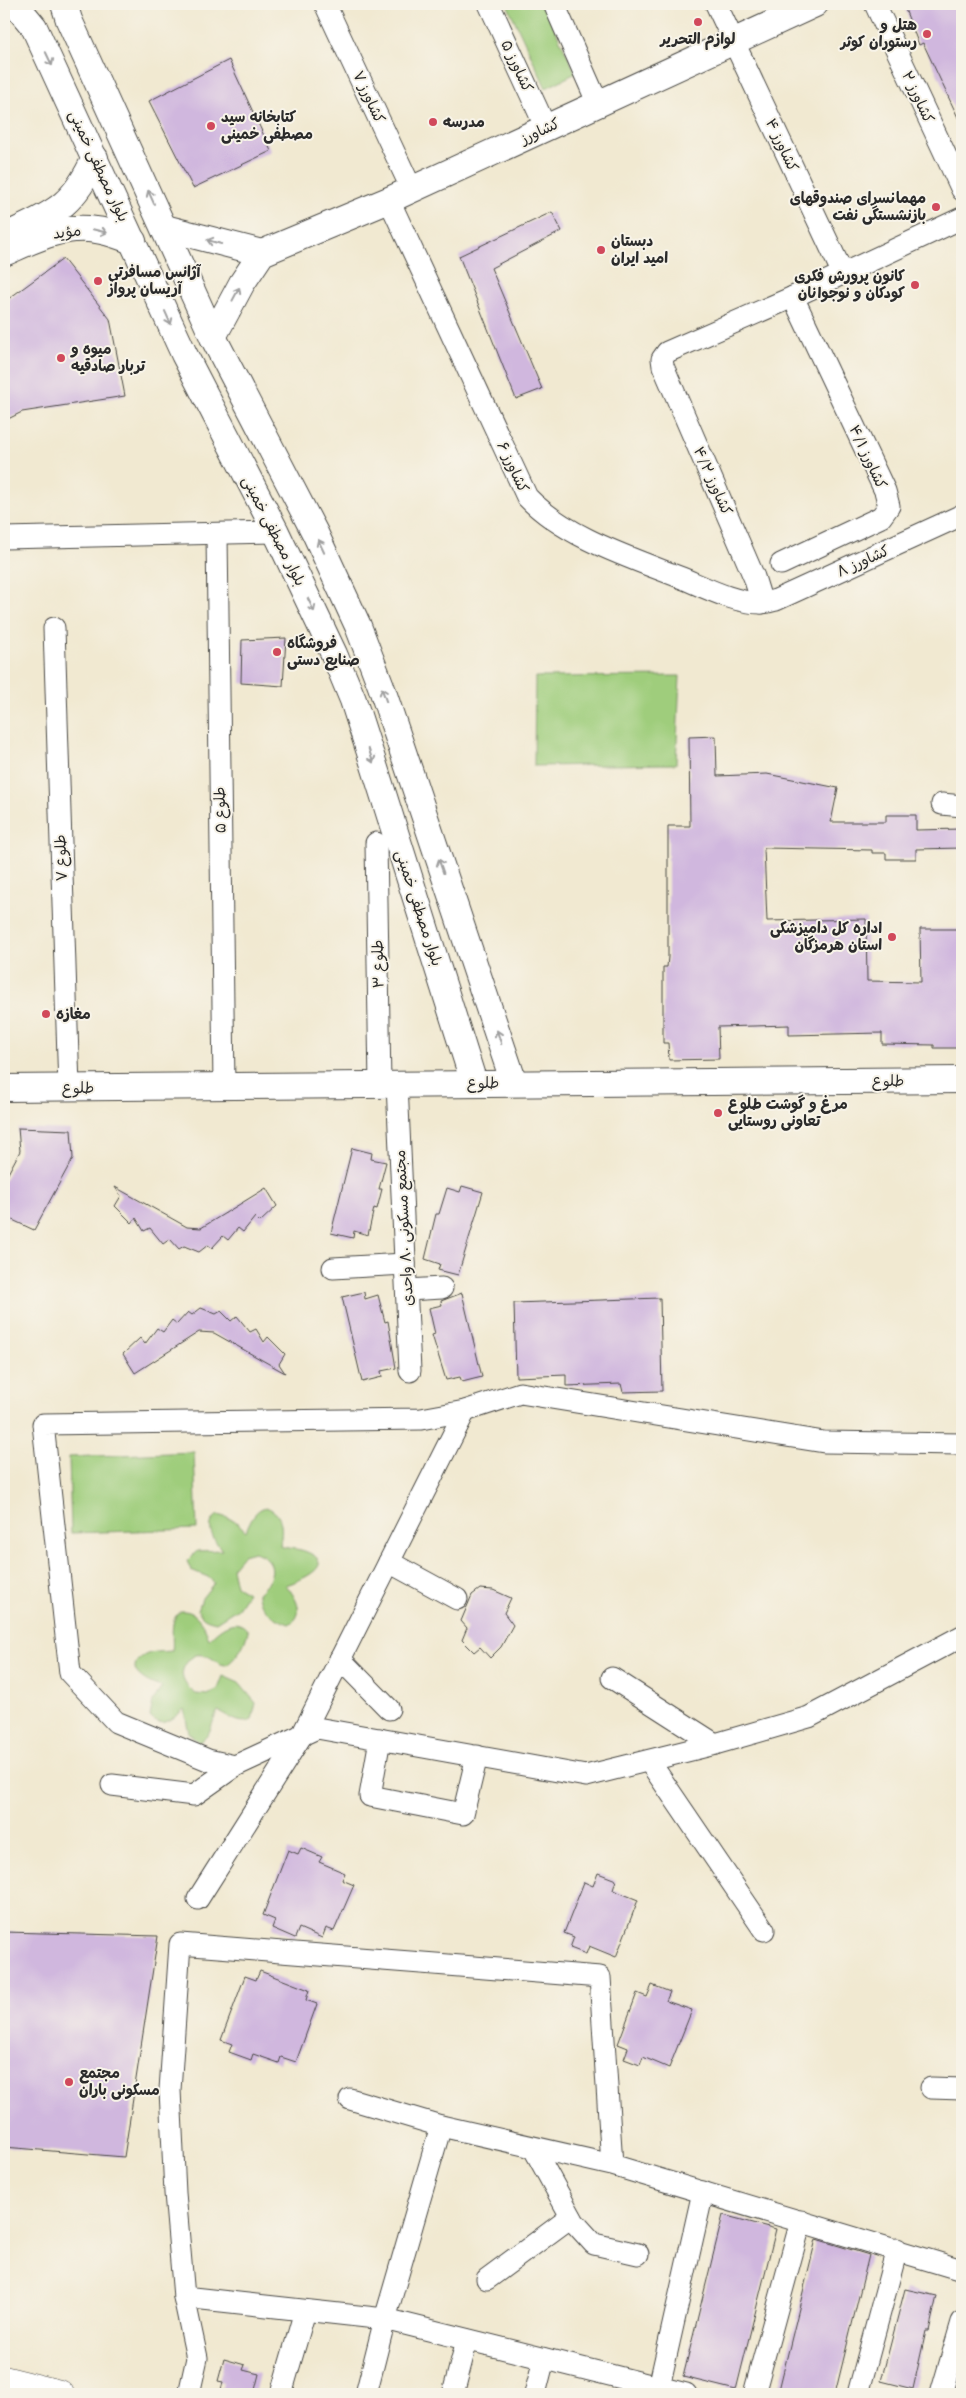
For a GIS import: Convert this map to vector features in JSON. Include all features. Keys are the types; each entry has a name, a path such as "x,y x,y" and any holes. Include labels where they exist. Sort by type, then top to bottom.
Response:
{"main road":[{"path":"4,2380 60,2394"}],"street":[{"name":"بلوار مصطفی خمینی","path":"15,4 34,27 184,354 276,532 334,654 353,700 474,1083"},
{"name":"کشاورز ۷","path":"326,4 401,195"},
{"name":"کشاورز ۵","path":"489,4 546,128"},
{"path":"554,4 598,104"},
{"name":"کشاورز ۴","path":"716,4 843,274"},
{"name":"کشاورز","path":"262,253 401,195 815,4"},
{"name":"کشاورز ۲","path":"875,4 962,190"},
{"path":"34,27 37,13 42,8 56,6 65,8 213,338 315,533 358,626 381,686 514,1083"},
{"name":"مؤید","path":"4,236 60,208 84,183 95,158"},
{"name":"کشاورز ۶","path":"401,195 527,497 540,511 613,550 714,591 762,604"},
{"path":"793,297 962,218"},
{"name":"مؤید","path":"4,253 42,235 75,228 97,230 133,241"},
{"path":"165,228 262,253 242,282 213,338"},
{"name":"کشاورز ۴/۲","path":"762,604 754,577 663,366 662,359 667,352 793,297"},
{"name":"کشاورز ۴/۱","path":"781,564 881,517 889,506 885,491 793,297"},
{"name":"کشاورز ۸","path":"762,604 776,600 962,515"},
{"path":"4,538 276,532"},
{"name":"طلوع ۵","path":"217,534 224,1086"},
{"name":"طلوع ۷","path":"54,628 69,1088"},
{"name":"طلوع ۳","path":"376,843 389,1084"},
{"path":"417,901 450,891"},
{"name":"طلوع","path":"4,1088 962,1080"},
{"name":"مجتمع مسکونی ۸۰ واحدی","path":"389,1084 407,1290 410,1371"},
{"path":"333,1268 405,1264"},
{"path":"407,1290 442,1288"},
{"path":"235,1766 208,1760 116,1722 70,1673 43,1424 421,1419 465,1411 520,1393 824,1442 962,1444"},
{"path":"198,1899 302,1735 465,1411"},
{"path":"389,1562 457,1599"},
{"path":"112,1785 194,1795 235,1766 317,1728 586,1776 715,1744 809,1717 962,1636"},
{"path":"340,1660 388,1709"},
{"path":"612,1678 715,1744"},
{"path":"380,1739 370,1796 464,1814 477,1756"},
{"path":"649,1761 764,1930"},
{"path":"189,2394 197,2358 184,2297 175,2193 170,2090 180,1944 600,1977 612,2165"},
{"path":"932,2088 962,2088"},
{"path":"350,2099 441,2126 534,2149 612,2165 962,2270"},
{"path":"366,2394 385,2319 441,2126"},
{"path":"534,2149 571,2217 594,2244 638,2254"},
{"path":"659,2387 703,2192"},
{"path":"487,2279 571,2217"},
{"path":"754,2394 801,2221"},
{"path":"858,2394 897,2249"},
{"path":"184,2297 305,2312 385,2319 544,2359 625,2387 659,2387 686,2394"},
{"path":"281,2394 305,2312"},
{"path":"941,2394 962,2322"},
{"path":"453,2394 467,2340"},
{"path":"535,2394 544,2359"}],"green space":[{"path":"507,4 543,4 576,73 546,88"},
{"path":"680,676 676,764 534,766 535,677"},
{"path":"194,1452 197,1529 71,1533 69,1457"},
{"path":"266,1507 272,1510 279,1518 281,1524 280,1546 307,1552 316,1557 319,1562 318,1567 313,1572 286,1585 298,1605 297,1616 289,1624 269,1613 261,1604 258,1593 268,1582 272,1570 268,1560 254,1552 243,1555 232,1568 236,1586 248,1593 238,1608 216,1622 206,1619 198,1610 202,1598 214,1583 208,1577 191,1570 187,1561 197,1551 222,1550 211,1532 211,1523 218,1515 234,1520 246,1531 256,1513"},
{"path":"181,1611 192,1613 200,1620 209,1639 218,1631 233,1623 243,1626 248,1631 240,1650 227,1665 219,1663 210,1657 195,1655 185,1665 182,1675 183,1680 196,1694 208,1695 218,1689 223,1676 239,1683 256,1703 252,1720 248,1722 235,1720 218,1711 209,1733 199,1742 189,1733 184,1709 164,1722 155,1721 150,1717 153,1701 162,1687 150,1683 139,1675 135,1665 145,1655 155,1652 172,1651 174,1619"}],"building":[{"path":"903,4 962,4 962,126 923,43 919,45"},
{"name":"کتابخانه سید مصطفی خمینی","path":"229,60 271,151 193,188 149,101"},
{"path":"552,212 562,231 491,268 542,389 516,399 459,256"},
{"name":"میوه و تربار صادقیه","path":"63,259 110,319 125,396 22,412 4,421 4,302"},
{"path":"286,638 283,686 241,683 242,640"},
{"path":"716,736 717,776 767,774 838,788 831,822 886,822 886,815 916,815 916,830 962,829 962,848 916,849 916,859 886,859 886,853 872,853 872,850 764,848 767,921 866,919 867,981 921,982 920,929 962,929 962,1048 934,1048 934,1045 882,1044 882,1033 789,1035 789,1025 718,1027 719,1059 669,1060 668,1043 663,1043 663,967 667,967 668,957 668,826 690,826 689,737"},
{"path":"18,1128 71,1130 73,1158 34,1230 4,1216 4,1181 20,1151"},
{"path":"352,1148 372,1153 371,1159 386,1162 379,1189 382,1189 377,1209 374,1208 368,1235 354,1231 353,1238 331,1233"},
{"path":"462,1186 483,1192 458,1275 438,1270 440,1264 425,1259 436,1214 439,1214 447,1188 460,1192"},
{"path":"115,1187 187,1227 201,1228 266,1188 277,1206 260,1222 255,1217 243,1232 238,1228 228,1240 223,1236 212,1248 208,1245 199,1252 184,1246 179,1249 170,1239 163,1244 150,1228 144,1231 136,1218 132,1223 115,1206 121,1196"},
{"path":"364,1292 365,1299 378,1295 385,1322 388,1321 396,1368 381,1371 382,1377 362,1382 342,1297"},
{"path":"462,1293 482,1377 462,1382 460,1377 446,1380 432,1335 435,1334 429,1308 442,1305 441,1301"},
{"path":"660,1298 662,1391 623,1392 621,1384 566,1386 566,1375 516,1377 514,1303"},
{"path":"201,1308 216,1314 221,1311 231,1321 237,1316 250,1332 256,1329 264,1342 268,1337 285,1354 279,1364 285,1373 214,1333 199,1332 135,1373 123,1354 140,1338 145,1344 157,1328 163,1332 172,1320 177,1324 188,1312 192,1315"},
{"path":"480,1589 493,1590 511,1598 504,1613 513,1625 501,1647 490,1658 480,1647 474,1652 462,1640 467,1628 461,1621 472,1595"},
{"path":"301,1848 322,1857 319,1862 345,1873 342,1880 354,1885 334,1931 326,1928 322,1938 299,1928 295,1938 272,1928 275,1920 263,1915 288,1850 298,1854"},
{"path":"598,1873 616,1880 613,1890 638,1900 616,1957 589,1946 586,1954 570,1948 574,1937 564,1933 584,1882 593,1886"},
{"name":"مجتمع مسکونی باران","path":"4,1932 158,1936 124,2157 4,2147"},
{"path":"260,1971 309,1990 306,2000 317,2004 296,2062 281,2057 279,2063 253,2054 251,2060 229,2052 232,2044 221,2040 245,1976 256,1980"},
{"path":"652,1985 670,1992 666,2001 692,2010 669,2068 643,2057 640,2065 624,2059 628,2048 618,2044 637,1993 647,1997"},
{"path":"723,2215 776,2229 736,2390 683,2377"},
{"path":"816,2239 869,2255 835,2394 778,2394"},
{"path":"905,2289 937,2296 929,2331 926,2331 913,2389 881,2381"},
{"path":"224,2359 245,2365 243,2370 259,2374 254,2394 220,2394 223,2382 218,2381"}],"place":[{"name":"لوازم التحریر","path":"698,22"},
{"name":"هتل و رستوران کوثر","path":"927,34"},
{"name":"مدرسه","path":"433,122"},
{"name":"کتابخانه سید مصطفی خمینی","path":"211,126"},
{"name":"مهمانسرای صندوقهای بازنشستگی نفت","path":"936,207"},
{"name":"دبستان امید ایران","path":"601,250"},
{"name":"آژانس مسافرتی آریسان پرواز","path":"98,281"},
{"name":"کانون پرورش فکری کودکان و نوجوانان","path":"915,285"},
{"name":"میوه و تربار صادقیه","path":"61,358"},
{"name":"فروشگاه صنایع دستی","path":"277,652"},
{"name":"اداره کل دامپزشکی استان هرمزگان","path":"892,937"},
{"name":"مغازه","path":"46,1014"},
{"name":"مرغ و گوشت طلوع تعاونی روستایی","path":"718,1113"},
{"name":"مجتمع مسکونی باران","path":"69,2082"}]}
